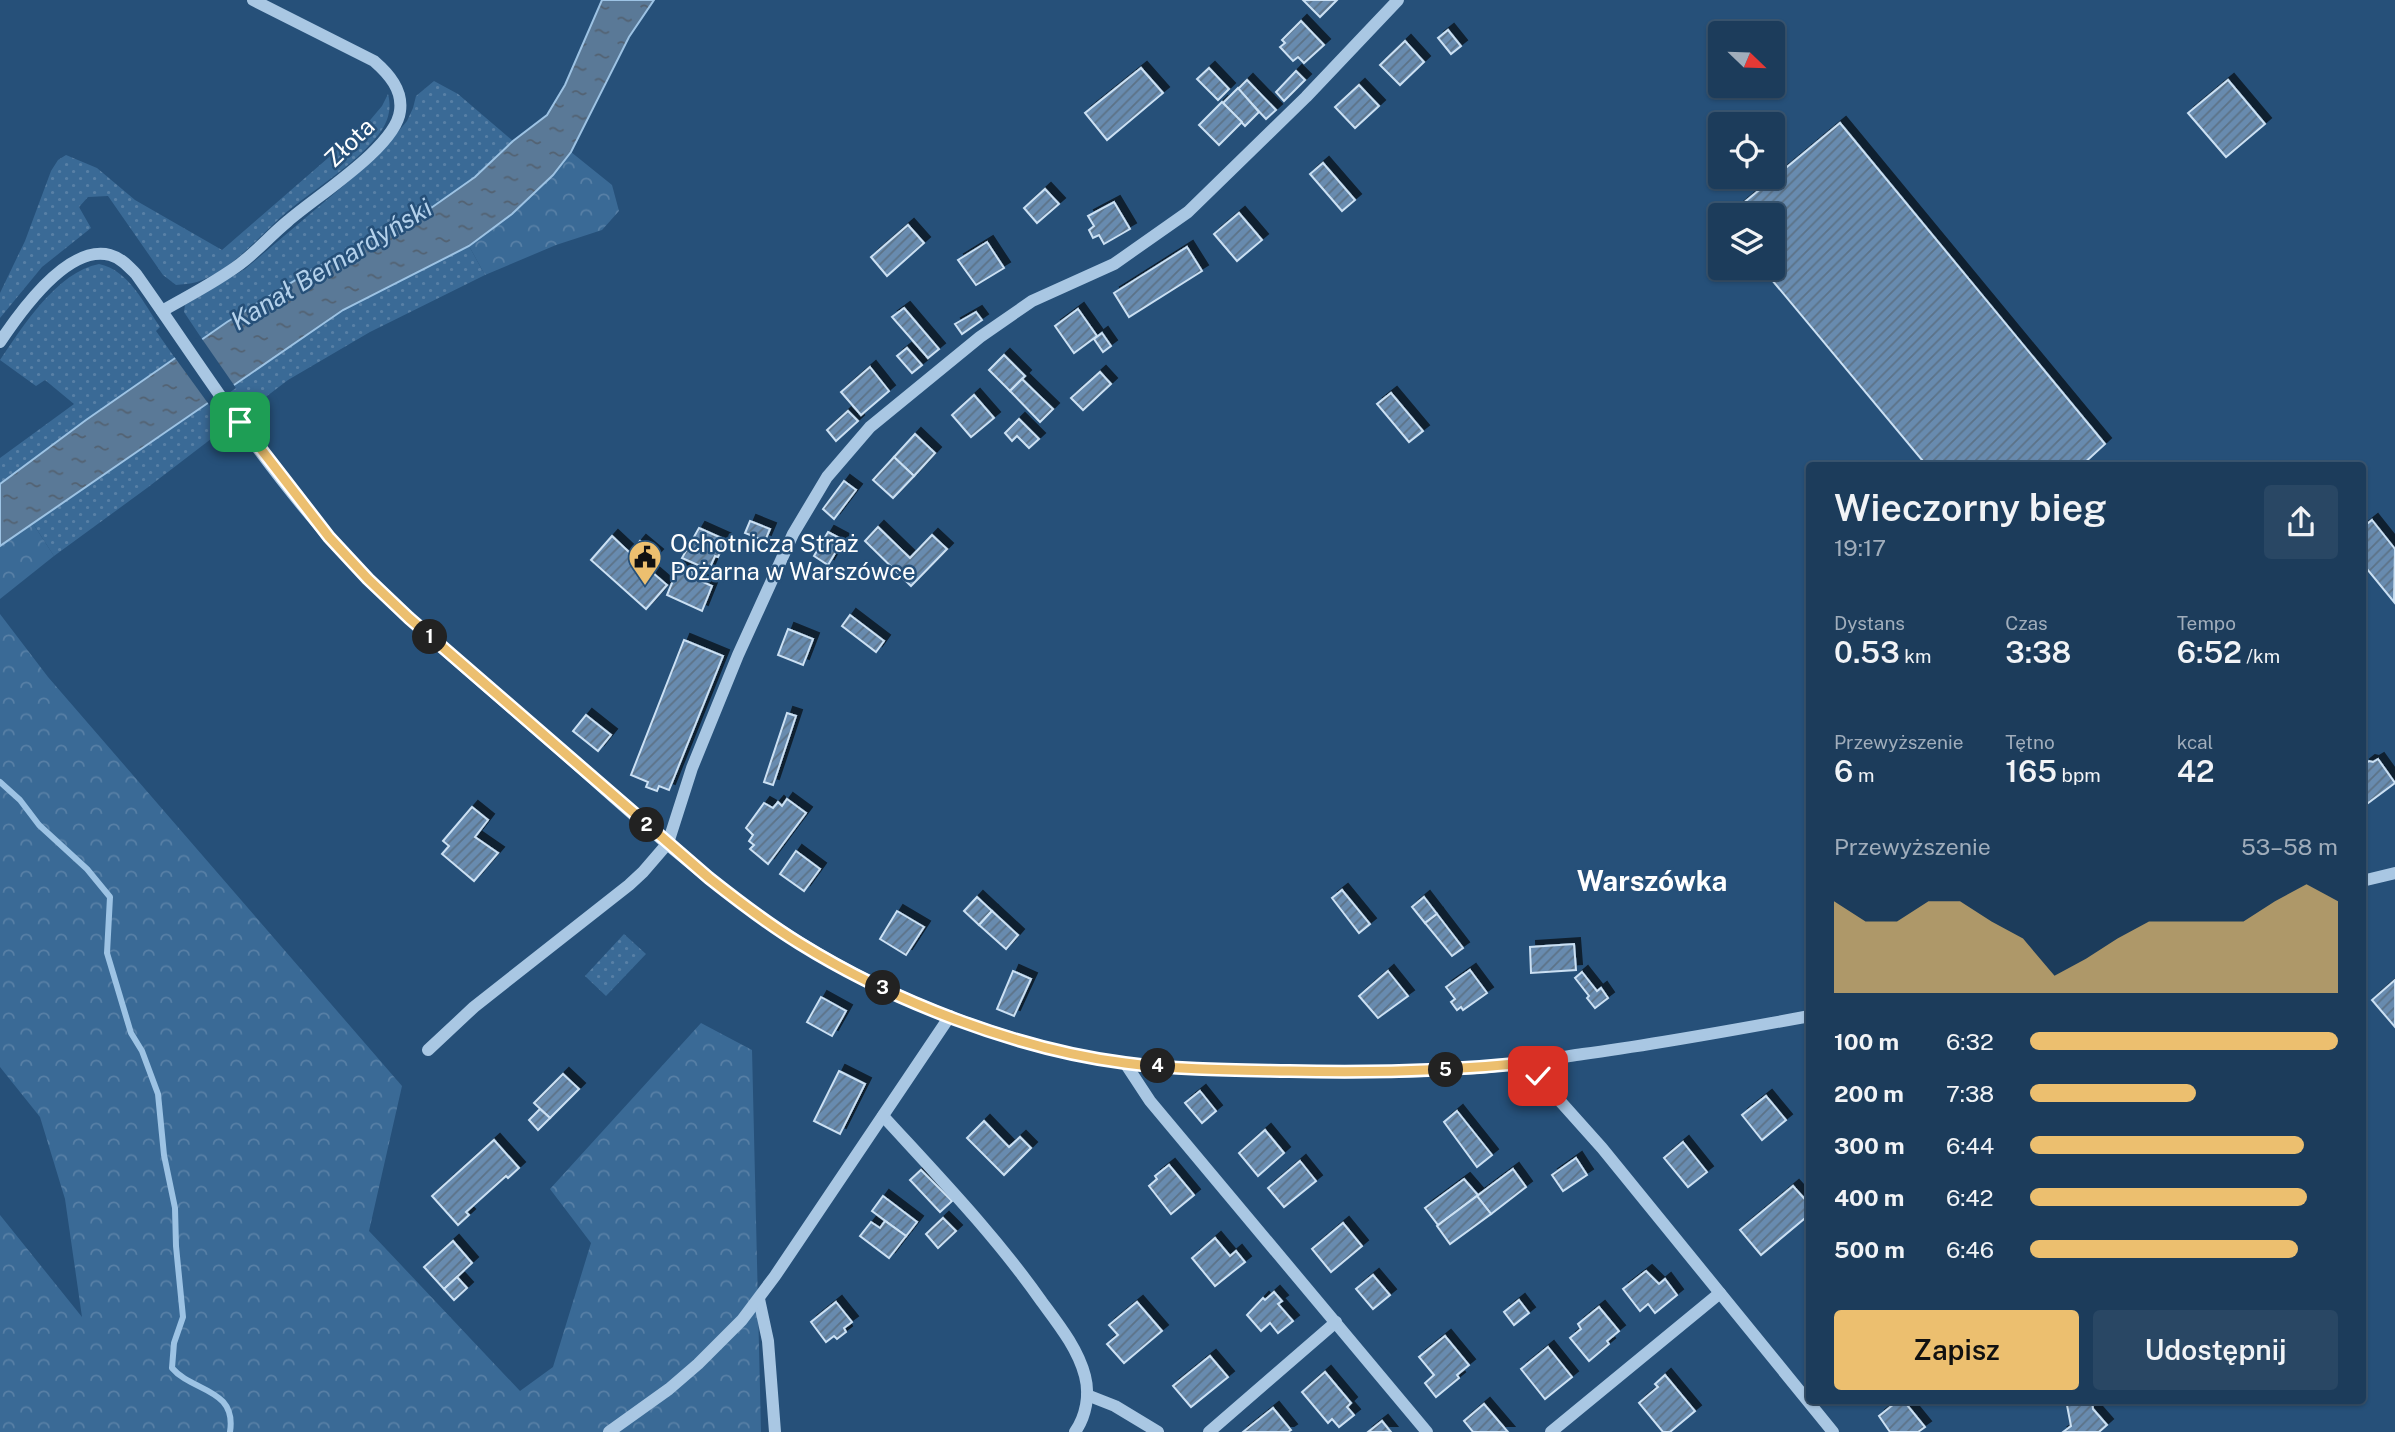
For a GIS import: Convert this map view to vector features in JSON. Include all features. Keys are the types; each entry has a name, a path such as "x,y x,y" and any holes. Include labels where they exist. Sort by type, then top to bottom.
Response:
{"street":[{"name":"Złota","path":"162,311 223,275 257,250 371,154 386,139 400,113 400,99 395,85 374,61 253,0"},
{"path":"428,1051 474,1007 629,885 668,843 692,768 738,655 793,534 827,477 870,427 979,337 1032,301 1114,264 1188,212 1306,97 1398,0"},
{"path":"0,342 32,300 53,278 84,257 99,253 112,255 124,262 136,274 240,422 314,518 368,579 409,618 668,843 753,912 798,943 846,970 899,996 950,1016 1038,1044 1125,1063 1227,1070 1330,1072 1469,1069 1526,1063 1644,1046 1806,1017"},
{"path":"2366,880 2395,873"},
{"path":"609,1432 669,1389 742,1320 759,1299 950,1016"},
{"path":"1125,1063 1150,1101 1427,1432"},
{"path":"1526,1063 1590,1134 1806,1399"},
{"path":"883,1116 973,1215 1026,1279 1072,1346 1086,1378 1087,1395 1085,1410 1075,1432"},
{"path":"1551,1432 1720,1293"},
{"path":"759,1299 768,1341 775,1432"},
{"path":"1209,1432 1336,1322"},
{"path":"1087,1395 1115,1405 1158,1432"},
{"path":"1810,1404 1833,1432"}],"green space":[{"path":"434,81 458,94 513,141 475,177 431,208 307,273 202,339 184,312 185,305 245,269 375,159 407,121 416,96"},
{"path":"388,94 390,105 387,120 368,146 345,168 281,217 242,254 209,277 176,285 163,275 108,196 88,197 79,207 91,228 42,267 0,318 0,293 25,241 51,171 58,160 66,155 97,168 135,200 222,250 366,125"},
{"path":"571,152 612,185 619,211 602,230 556,245 485,275 469,246 523,203"},
{"path":"469,246 485,275 370,332 288,380 54,556 32,522 343,310"},
{"path":"99,264 119,273 135,289 160,327 156,331 175,358 0,484 0,458 74,404 45,380 36,386 0,360 30,317 55,289 84,269"},
{"path":"32,522 54,556 0,599 0,546"},
{"path":"0,614 48,677 402,1086 369,1231 520,1391 553,1367 591,1243 550,1189 701,1023 752,1050 761,1432 0,1432 0,1215 82,1317 65,1199 40,1117 0,1067"},
{"path":"624,934 646,954 606,996 585,976"}],"water":[{"name":"Kanał Bernardyński","path":"602,0 654,0 629,37 571,152 553,175 512,214 469,246 343,310 0,546 0,484 86,420 227,322 307,273 431,208 475,177 513,141 547,115 565,85"}],"pier":[{"path":"200,336 236,388 210,406 173,355"}],"building":[{"path":"1303,0 1337,0 1320,17"},
{"path":"1301,21 1324,45 1304,63 1298,57 1293,61 1280,47 1285,43 1282,40"},
{"path":"1448,30 1461,46 1451,54 1438,38"},
{"path":"1405,41 1424,62 1400,85 1380,65"},
{"path":"1141,68 1163,93 1107,140 1085,113"},
{"path":"1209,68 1229,89 1218,100 1197,79"},
{"path":"1296,71 1305,80 1284,101 1276,92"},
{"path":"1247,80 1276,110 1266,119 1238,89"},
{"path":"2228,80 2265,124 2226,157 2188,113"},
{"path":"1359,85 1379,106 1355,128 1335,107"},
{"path":"1238,88 1259,112 1245,126 1223,103"},
{"path":"1222,102 1242,122 1219,145 1199,125"},
{"path":"1840,123 2105,444 2085,462 1924,462 1772,280 1785,280 1785,203 1743,203 1760,189 1785,189 1785,169"},
{"path":"1323,163 1355,200 1342,211 1310,174"},
{"path":"1045,189 1059,204 1037,223 1024,208"},
{"path":"1114,202 1130,229 1104,244 1099,235 1093,238 1089,230 1094,226 1088,216"},
{"path":"1239,213 1262,240 1237,261 1214,234"},
{"path":"908,225 924,243 887,276 871,257"},
{"path":"987,242 1004,268 976,285 958,260"},
{"path":"1187,247 1202,271 1129,317 1114,293"},
{"path":"904,308 939,349 928,358 892,317"},
{"path":"1078,309 1097,336 1074,353 1055,326"},
{"path":"976,312 982,320 962,334 955,324"},
{"path":"1102,333 1111,346 1103,352 1094,339"},
{"path":"907,348 922,365 912,373 897,356"},
{"path":"1004,355 1025,376 1010,391 989,370"},
{"path":"870,367 889,391 861,415 841,392"},
{"path":"1100,372 1111,384 1083,410 1071,398"},
{"path":"1022,379 1053,409 1040,422 1010,391"},
{"path":"1391,393 1423,431 1409,442 1377,404"},
{"path":"974,395 994,418 971,437 952,415"},
{"path":"848,411 858,421 836,441 827,430"},
{"path":"1019,419 1039,439 1029,448 1017,436 1012,441 1005,433"},
{"path":"915,434 935,453 914,476 894,457"},
{"path":"894,457 914,476 893,498 873,480"},
{"path":"844,481 856,490 834,519 823,509"},
{"path":"2372,520 2395,549 2394,602 2366,568 2366,525"},
{"path":"750,521 770,529 765,541 745,533"},
{"path":"878,527 910,558 932,535 947,549 911,586 865,541"},
{"path":"699,528 726,540 709,570 682,558"},
{"path":"828,532 843,540 828,565 814,556"},
{"path":"612,536 630,553 640,541 657,555 646,567 667,585 646,609 591,560"},
{"path":"679,566 694,572 692,577 712,586 702,611 667,595"},
{"path":"850,615 884,641 876,652 842,626"},
{"path":"788,629 813,639 803,665 778,655"},
{"path":"684,640 723,656 669,790 659,786 657,791 646,787 648,782 631,775"},
{"path":"787,713 796,716 773,785 764,782"},
{"path":"586,715 611,735 598,751 573,731"},
{"path":"2378,759 2395,783 2366,805 2366,763"},
{"path":"787,799 806,813 768,864 750,849 754,845 749,841 753,835 746,828 764,803 773,808 778,802 782,806"},
{"path":"472,807 488,820 475,837 498,853 474,881 442,854 449,846 443,841"},
{"path":"796,851 820,869 804,891 780,874"},
{"path":"1342,890 1370,924 1359,933 1332,898"},
{"path":"977,897 992,911 979,925 964,911"},
{"path":"1424,897 1437,914 1425,923 1412,907"},
{"path":"897,911 924,927 906,955 880,939"},
{"path":"992,911 1018,935 1006,949 979,925"},
{"path":"1437,914 1463,948 1452,956 1425,923"},
{"path":"1574,944 1576,970 1531,973 1530,947"},
{"path":"1470,970 1487,993 1463,1010 1461,1007 1457,1010 1451,1002 1455,999 1446,987"},
{"path":"1013,971 1031,979 1014,1016 997,1009"},
{"path":"1388,971 1408,996 1378,1018 1359,996"},
{"path":"1582,972 1597,991 1601,988 1608,998 1595,1008 1575,978"},
{"path":"2395,980 2395,1027 2372,1000"},
{"path":"821,997 846,1011 832,1036 807,1022"},
{"path":"839,1071 865,1084 840,1134 814,1121"},
{"path":"563,1074 579,1089 550,1118 534,1103"},
{"path":"1200,1091 1216,1111 1202,1123 1185,1103"},
{"path":"1766,1096 1786,1120 1762,1140 1742,1115"},
{"path":"540,1109 550,1118 538,1130 529,1120"},
{"path":"1457,1111 1492,1155 1477,1167 1444,1122"},
{"path":"984,1121 1009,1147 1020,1137 1031,1148 1004,1175 967,1138"},
{"path":"1265,1130 1284,1153 1258,1176 1239,1153"},
{"path":"494,1140 519,1168 508,1178 506,1176 466,1212 469,1215 458,1225 432,1196"},
{"path":"1683,1142 1707,1172 1688,1187 1664,1158"},
{"path":"1576,1158 1587,1175 1563,1191 1552,1175"},
{"path":"1300,1161 1316,1181 1284,1207 1268,1188"},
{"path":"1169,1165 1194,1195 1171,1214 1149,1186 1157,1179 1155,1176"},
{"path":"1513,1169 1526,1187 1491,1214 1477,1196"},
{"path":"921,1170 952,1201 940,1212 910,1180"},
{"path":"1464,1179 1478,1195 1438,1225 1425,1208"},
{"path":"1793,1186 1806,1201 1806,1217 1761,1255 1740,1230"},
{"path":"883,1196 917,1222 906,1236 872,1211"},
{"path":"1477,1196 1491,1214 1450,1244 1437,1226"},
{"path":"943,1218 956,1231 938,1248 926,1234"},
{"path":"885,1221 906,1236 889,1258 860,1236 871,1222 880,1228"},
{"path":"1343,1223 1362,1246 1331,1272 1312,1249"},
{"path":"1215,1238 1230,1256 1236,1251 1245,1262 1215,1286 1192,1258"},
{"path":"453,1241 472,1263 444,1289 424,1267"},
{"path":"1646,1271 1659,1284 1665,1279 1677,1295 1655,1313 1648,1304 1640,1311 1623,1289"},
{"path":"1373,1275 1390,1295 1373,1309 1356,1289"},
{"path":"457,1277 467,1288 454,1300 444,1289"},
{"path":"1274,1292 1282,1301 1278,1304 1293,1321 1278,1333 1270,1323 1261,1331 1247,1315 1263,1298 1265,1300"},
{"path":"1519,1300 1529,1313 1514,1325 1504,1312"},
{"path":"836,1302 852,1322 844,1328 846,1332 837,1339 834,1336 826,1342 811,1322"},
{"path":"1137,1302 1162,1331 1124,1363 1107,1344 1118,1335 1109,1325"},
{"path":"1599,1307 1619,1331 1607,1341 1609,1344 1589,1361 1570,1338 1581,1329 1578,1324"},
{"path":"1445,1336 1469,1365 1457,1375 1459,1378 1436,1397 1425,1383 1434,1375 1419,1357"},
{"path":"1548,1347 1572,1377 1545,1399 1521,1369"},
{"path":"1210,1356 1228,1377 1191,1407 1173,1386"},
{"path":"1325,1372 1351,1403 1347,1407 1354,1415 1339,1427 1332,1419 1328,1423 1302,1392"},
{"path":"1665,1375 1695,1411 1670,1432 1663,1432 1639,1403 1658,1387 1655,1384"},
{"path":"1484,1404 1508,1432 1473,1432 1464,1421"},
{"path":"1894,1404 1906,1404 1925,1427 1918,1432 1890,1432 1879,1416"},
{"path":"2067,1404 2092,1404 2093,1409 2107,1425 2099,1432 2063,1432 2071,1426"},
{"path":"1273,1408 1291,1430 1243,1432"},
{"path":"1382,1421 1391,1432 1368,1432"}],"waterway":[{"path":"0,782 20,800 39,825 87,869 110,897 107,953 131,1033 142,1051 158,1094 164,1155 175,1208 183,1317 174,1343 172,1368 220,1399 227,1407 230,1432"}],"place":[{"name":"Ochotnicza Straż Pożarna w Warszówce","path":"645,587"}],"district":[{"name":"Warszówka","path":"1652,880"}],"route":[{"path":"240,422 329,537 409,618 709,878 798,943 846,970 899,996 990,1030 1086,1056 1125,1063 1176,1068 1330,1072 1405,1072 1526,1063 1538,1076"}]}
